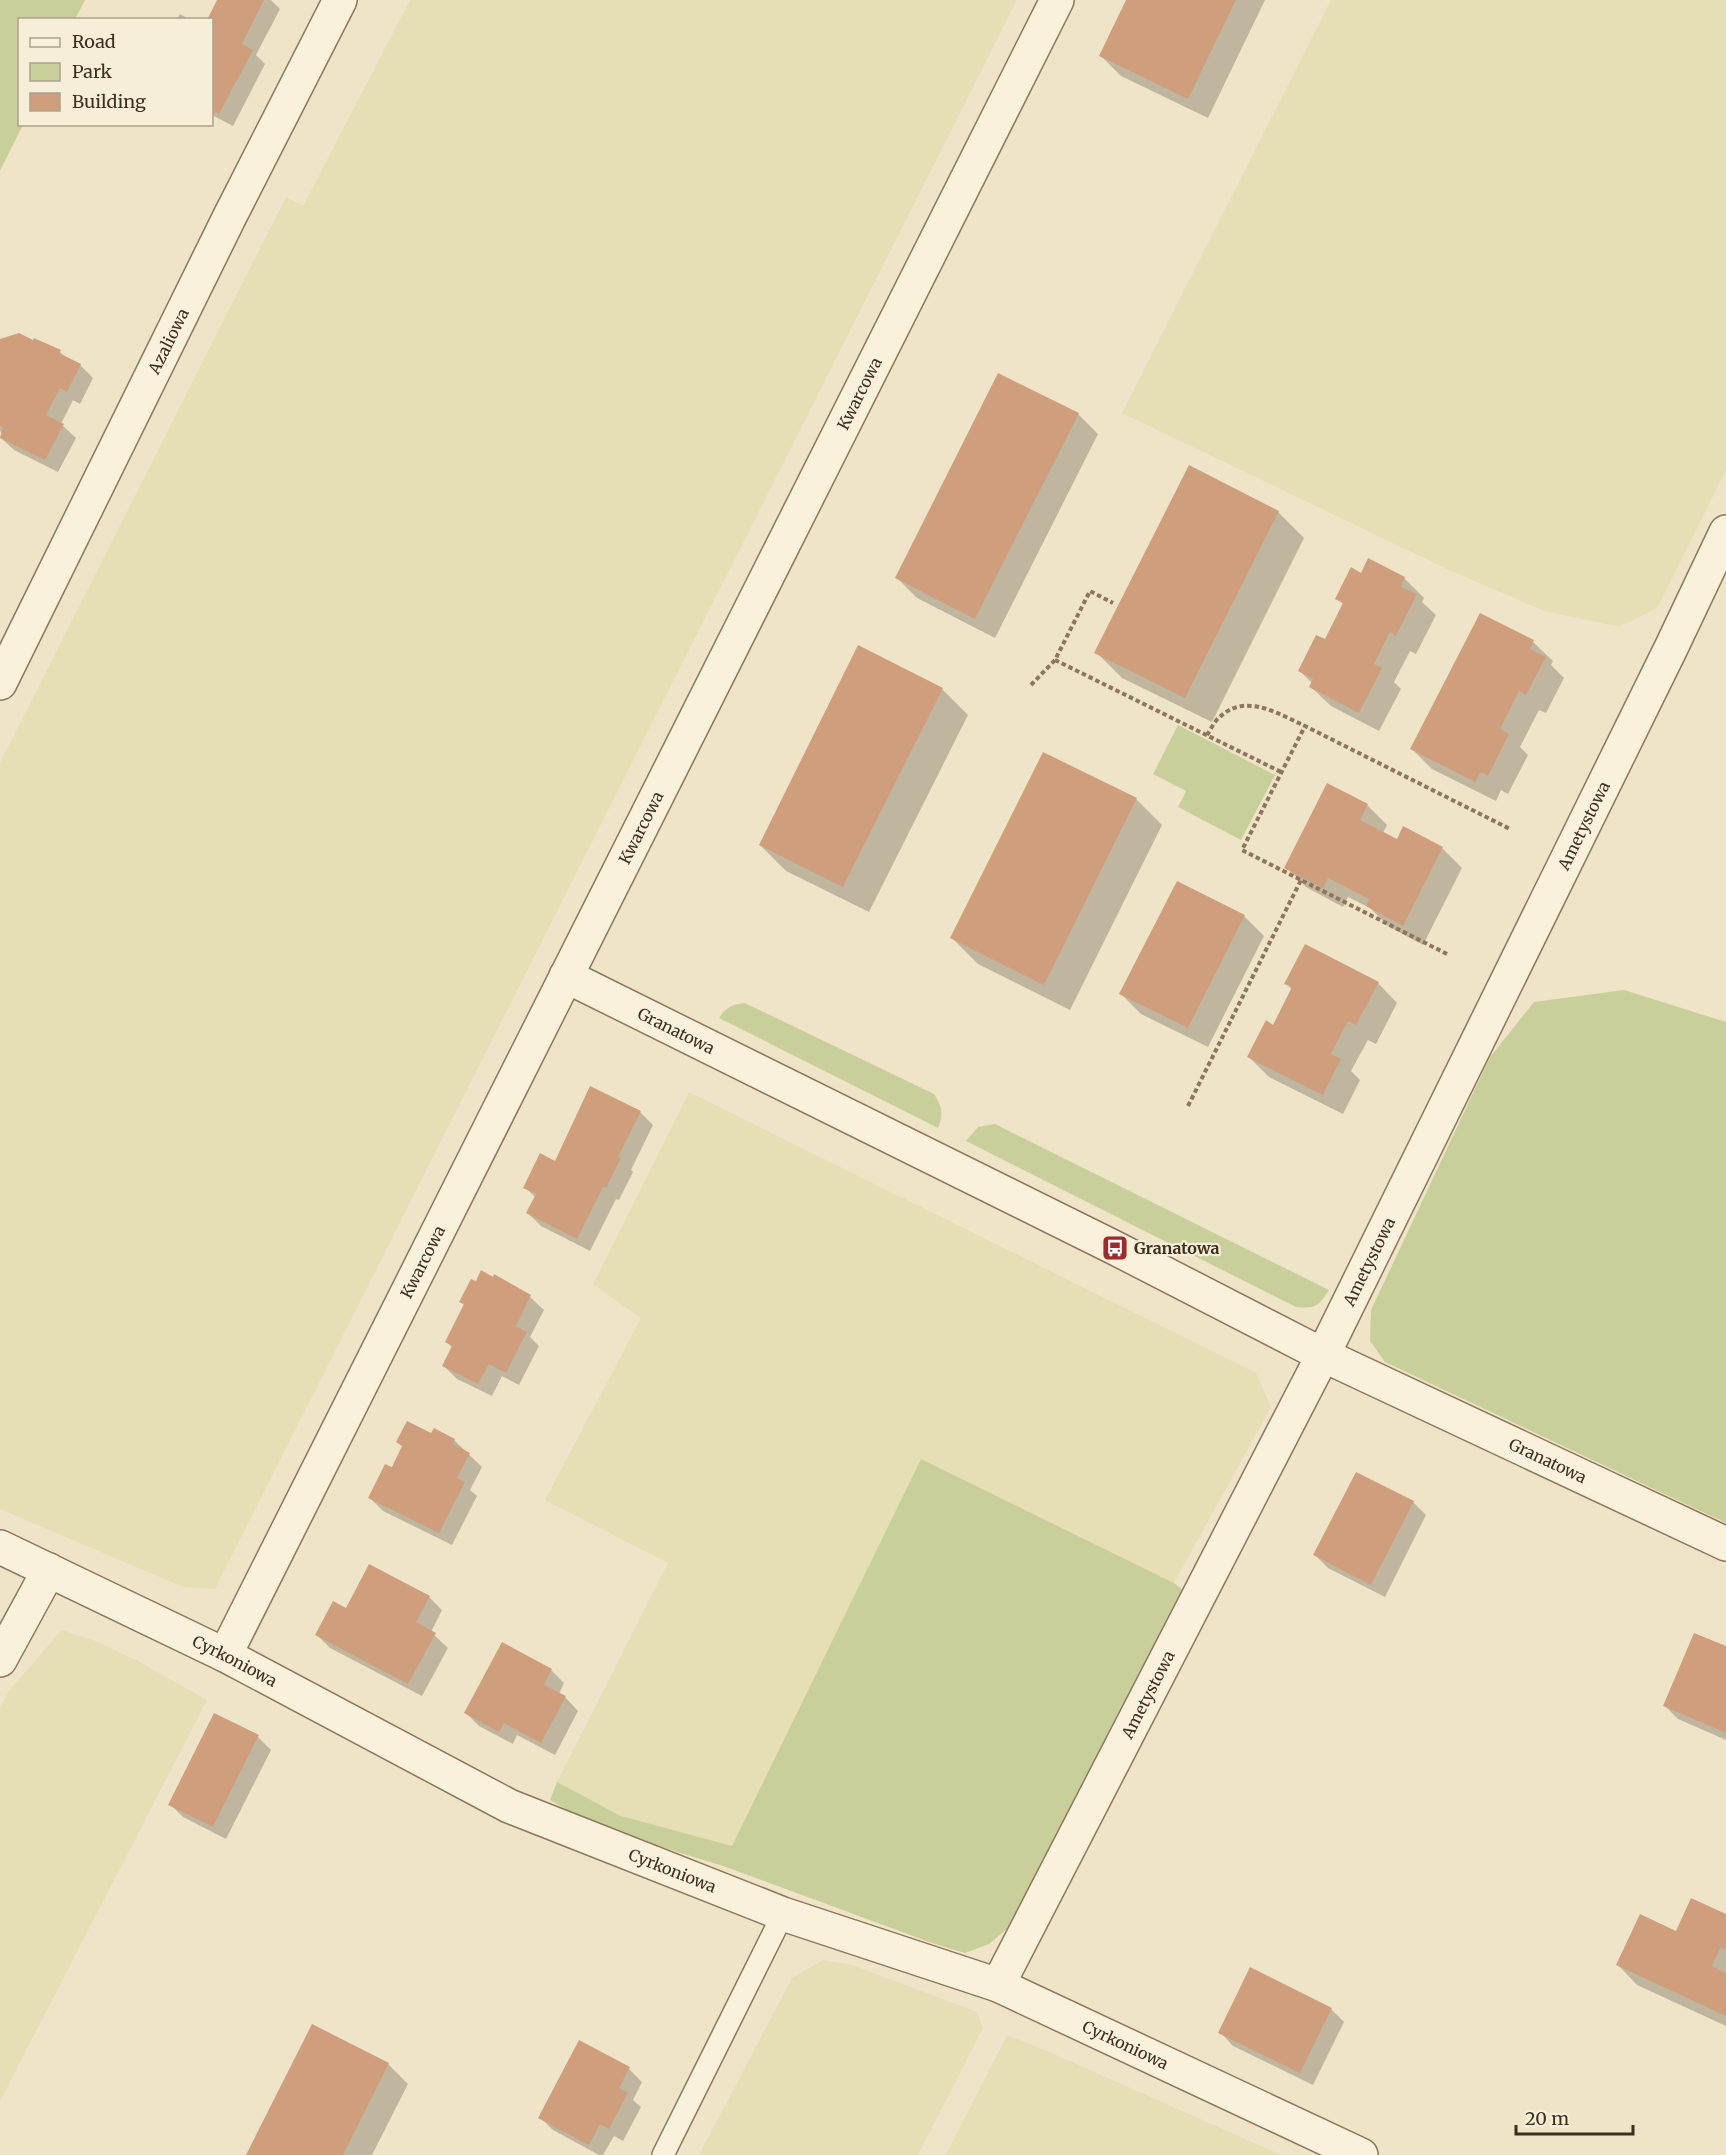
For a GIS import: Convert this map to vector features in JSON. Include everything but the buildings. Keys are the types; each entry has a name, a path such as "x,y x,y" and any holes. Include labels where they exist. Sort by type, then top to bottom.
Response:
{"street":[{"name":"Azaliowa","path":"0,683 229,218 340,0"},
{"name":"Kwarcowa","path":"225,1655 1057,0"},
{"name":"Ametystowa","path":"998,1985 1323,1354 1726,532"},
{"name":"Granatowa","path":"566,976 1126,1253 1323,1354 1726,1544"},
{"name":"Cyrkoniowa","path":"0,1547 225,1655 509,1806 783,1914 998,1985 1361,2155"},
{"path":"0,1659 48,1570"}],"lane":[{"path":"663,2155 783,1914"}],"path":[{"path":"1031,685 1055,660 1090,591 1113,603"},
{"path":"1055,660 1281,772"},
{"path":"1207,735 1220,716 1238,706 1263,707 1510,830"},
{"path":"1305,726 1242,850 1447,954"},
{"path":"1188,1106 1301,880"}],"shaded area":[{"path":"410,0 1017,0 215,1589 183,1587 0,1509 0,763 286,197 303,206"},
{"path":"1331,0 1726,0 1726,470 1658,607 1620,627 1544,611 1451,571 1122,413"},
{"path":"689,1092 1256,1373 1271,1407 1174,1583 921,1459 732,1847 621,1816 557,1782 668,1563 545,1500 641,1318 593,1284"},
{"path":"62,1630 93,1640 136,1660 207,1700 0,2101 0,1707 9,1691"},
{"path":"823,1960 852,1965 977,2012 983,2028 918,2155 699,2155 792,1978"},
{"path":"1007,2035 1047,2051 1281,2155 946,2155"}],"green space":[{"path":"0,0 85,0 76,18 18,18 18,126 22,126 0,171"},
{"path":"1178,725 1275,775 1241,840 1178,807 1186,791 1153,774"},
{"path":"1624,990 1726,1022 1726,1523 1385,1362 1370,1341 1371,1310 1490,1057 1534,1002"},
{"path":"745,1003 934,1094 941,1110 938,1128 719,1018 730,1007"},
{"path":"995,1124 1329,1290 1316,1305 1296,1307 966,1141 978,1127"},
{"path":"921,1459 1174,1583 1182,1589 1007,1929 989,1944 965,1953 726,1867 596,1827 550,1800 557,1782 621,1816 732,1846"}],"place":[{"name":"Granatowa","path":"1115,1248"}]}
